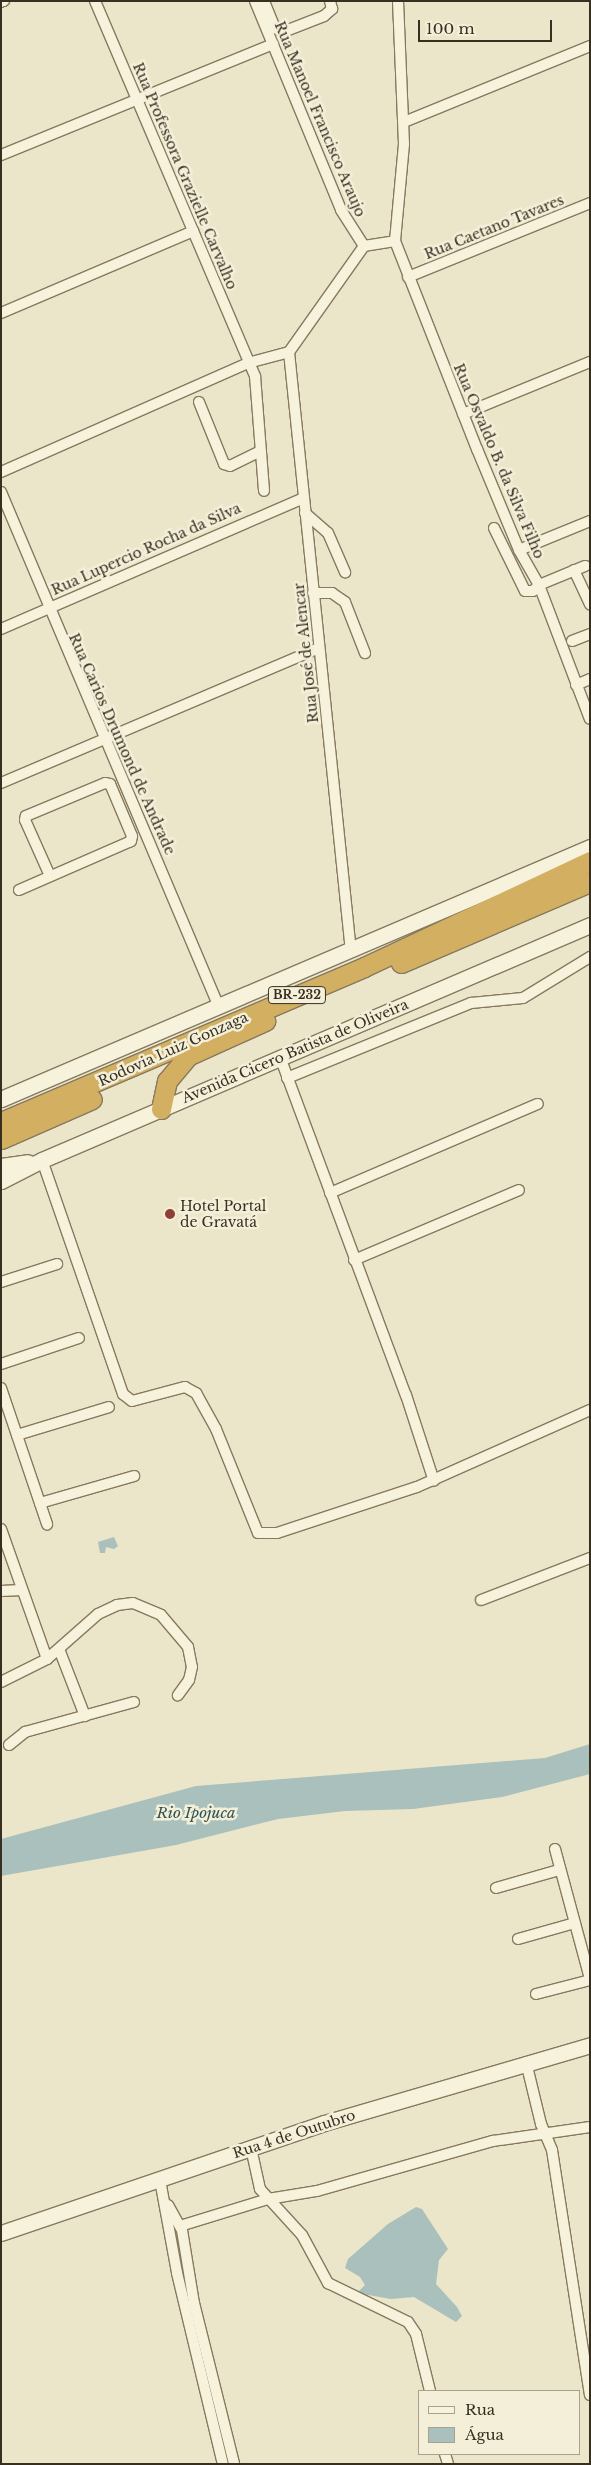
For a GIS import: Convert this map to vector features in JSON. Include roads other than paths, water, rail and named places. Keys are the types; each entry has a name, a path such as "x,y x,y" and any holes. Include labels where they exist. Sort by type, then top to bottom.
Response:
{"highway":[{"name":"Rodovia Luiz Gonzaga","path":"1,1122 364,967 590,861"},
{"name":"Rodovia Luiz Gonzaga","path":"1,1139 590,882"},
{"path":"161,1109 167,1081 188,1056"}],"main road":[{"path":"1,1099 351,952 590,847"},
{"name":"Avenida Cicero Batista de Oliveira","path":"1,1180 42,1160 590,925"},
{"path":"1,1166 42,1160"},
{"name":"Rua 4 de Outubro","path":"1,2234 250,2148 526,2062 590,2045"}],"street":[{"name":"Rua Professora Grazielle Carvalho","path":"95,1 139,98 257,386 264,491"},
{"name":"Rua Manoel Francisco Araujo","path":"255,1 342,210 364,246"},
{"name":"Rua Manoel Francisco Araujo","path":"264,1 275,28 283,32 324,16 332,10 330,1"},
{"path":"1,472 248,363 289,352 364,246 395,241 404,122 398,1"},
{"path":"1,155 273,44"},
{"path":"404,122 590,46"},
{"name":"Rua Caetano Tavares","path":"408,277 590,203"},
{"path":"1,313 194,231"},
{"name":"Rua Osvaldo B. da Silva Filho","path":"395,241 519,550 539,585 590,719"},
{"name":"Rua José de Alencar","path":"289,352 351,952"},
{"path":"463,414 590,362"},
{"path":"199,402 224,464 230,466 261,450"},
{"name":"Rua Carios Drumond de Andrade","path":"1,492 48,608 219,1007"},
{"name":"Rua Lupercio Rocha da Silva","path":"1,629 303,498"},
{"path":"305,513 328,532 346,572"},
{"path":"519,550 590,521"},
{"path":"494,528 522,588 533,591 539,585 585,566"},
{"path":"574,570 590,605"},
{"path":"313,593 332,593 345,602 365,653"},
{"path":"572,641 590,634"},
{"path":"1,783 319,648"},
{"path":"576,685 590,679"},
{"path":"19,890 131,841 112,786 105,783 26,816 25,820 50,876"},
{"path":"122,812 134,806"},
{"path":"287,1078 472,1003 523,998 590,957"},
{"path":"280,1057 354,1260 406,1395 434,1480"},
{"path":"330,1193 538,1104"},
{"path":"42,1160 123,1394 132,1401 185,1387 196,1393 216,1429 258,1533 277,1532 434,1480 590,1410"},
{"path":"354,1260 519,1190"},
{"path":"1,1282 57,1264"},
{"path":"1,1364 79,1338"},
{"path":"1,1388 47,1524"},
{"path":"17,1435 108,1408"},
{"path":"40,1503 134,1476"},
{"path":"1,1529 47,1659"},
{"path":"481,1600 590,1558"},
{"path":"1,1591 22,1590"},
{"path":"1,1682 47,1659 98,1614 117,1604 133,1603 148,1607 173,1626 188,1647 192,1667 190,1680 178,1695"},
{"path":"59,1649 85,1716"},
{"path":"9,1745 25,1732 134,1702"},
{"path":"536,1994 590,1979 559,1870 555,1849"},
{"path":"496,1888 559,1870"},
{"path":"518,1939 575,1923"},
{"path":"526,2062 552,2150 590,2394"},
{"path":"180,2226 268,2199 317,2191 494,2141 590,2126"},
{"path":"250,2148 257,2180 268,2199 302,2236 332,2287 398,2314 408,2322 416,2334 430,2390"},
{"path":"160,2180 166,2202 178,2273 222,2464"},
{"path":"166,2202 180,2226 194,2303 234,2464"}],"water":[{"path":"114,1537 118,1546 114,1549 106,1547 105,1553 100,1553 98,1542"},
{"name":"Rio Ipojuca","path":"590,1744 590,1774 502,1797 413,1809 345,1811 278,1819 176,1845 1,1876 1,1839 196,1786 545,1758"},
{"path":"416,2207 422,2209 448,2249 439,2260 436,2284 457,2307 462,2316 456,2322 414,2297 391,2299 357,2293 365,2285 360,2277 345,2268 348,2259 388,2224"}],"place":[{"name":"Hotel Portal de Gravatá","path":"170,1214"}]}
